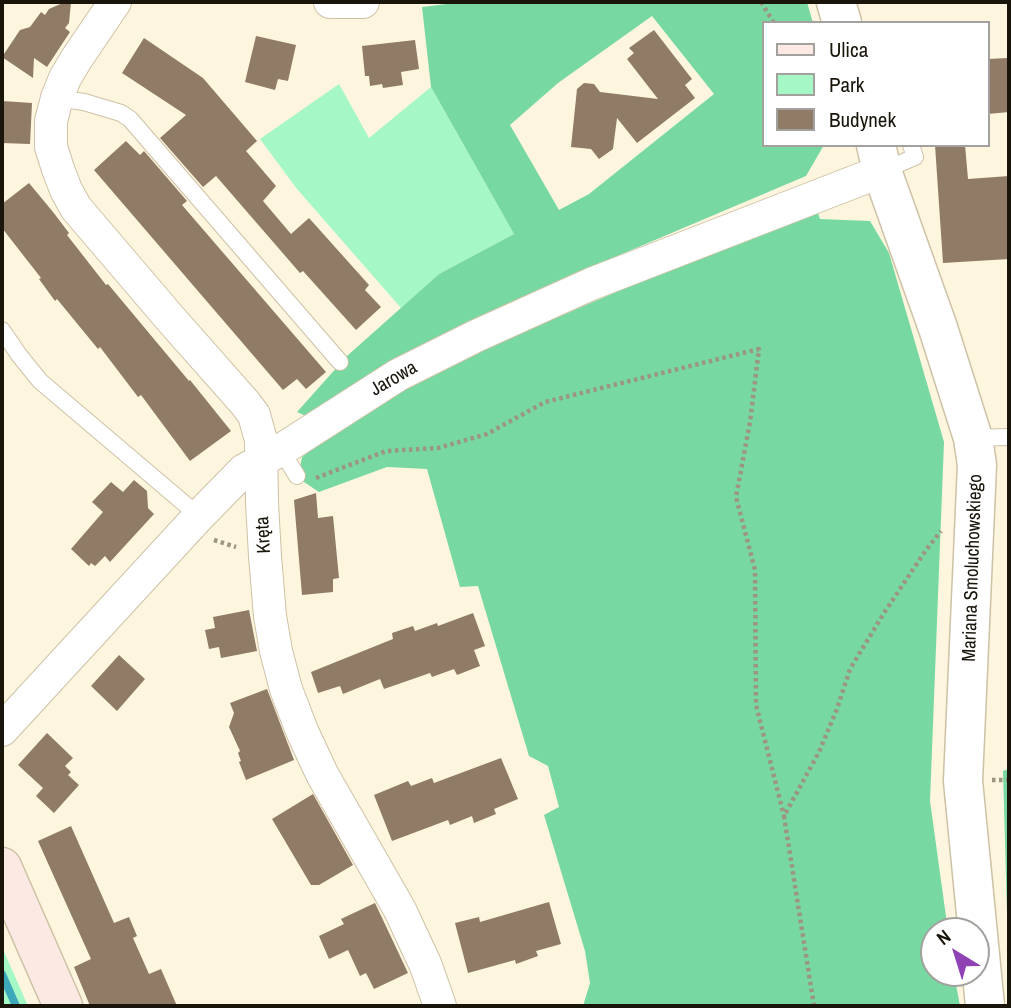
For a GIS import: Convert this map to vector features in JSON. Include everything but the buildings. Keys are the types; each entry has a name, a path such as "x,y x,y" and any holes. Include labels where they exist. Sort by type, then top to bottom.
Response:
{"main road":[{"path":"2,867 63,1006"}],"street":[{"name":"Kręta","path":"115,2 65,78 51,121 51,147 66,190 76,208 254,415 261,440 271,455 265,556 270,616 286,689 322,774 400,910 426,966 440,1006"},
{"path":"330,2 363,2"},
{"path":"836,2 841,21"},
{"name":"Jarowa","path":"2,730 206,528 244,470 398,375 592,284 879,158"},
{"name":"Mariana Smoluchowskiego","path":"879,158 938,328 991,438 976,465 963,781 985,1006"}],"lane":[{"path":"57,98 85,102 121,113 130,119 340,362"},
{"path":"879,158 915,157 912,147"},
{"path":"2,330 40,381 206,528"},
{"path":"271,455 298,476"}],"path":[{"path":"761,2 773,21"},
{"path":"298,476 315,478 386,451 438,448 487,434 545,402 759,349 750,422 736,497 755,570 756,705 784,816 814,1006"},
{"path":"784,816 819,752 850,669 926,550 955,515 974,499"},
{"path":"206,528 240,548"}],"green space":[{"path":"463,2 807,2 812,21 762,21 762,147 823,147 806,176 563,279 418,350 306,416 297,412 347,356 439,274 514,234 431,87 422,7","holes":["652,16 714,94 589,194 559,210 510,125 558,83"]},
{"path":"339,84 369,138 431,87 514,234 439,274 401,308 297,189 260,139"},
{"path":"818,213 820,219 870,221 889,253 944,442 930,801 946,917 920,917 920,987 957,987 960,1006 583,1006 590,983 585,951 544,815 559,807 548,766 529,756 478,586 460,587 427,469 387,467 319,492 298,478 302,457 402,384 628,287"},
{"path":"1009,769 1009,933 1003,771"},
{"path":"2,947 28,1006 2,1006"}],"waterway":[{"path":"2,974 16,1006"}]}
